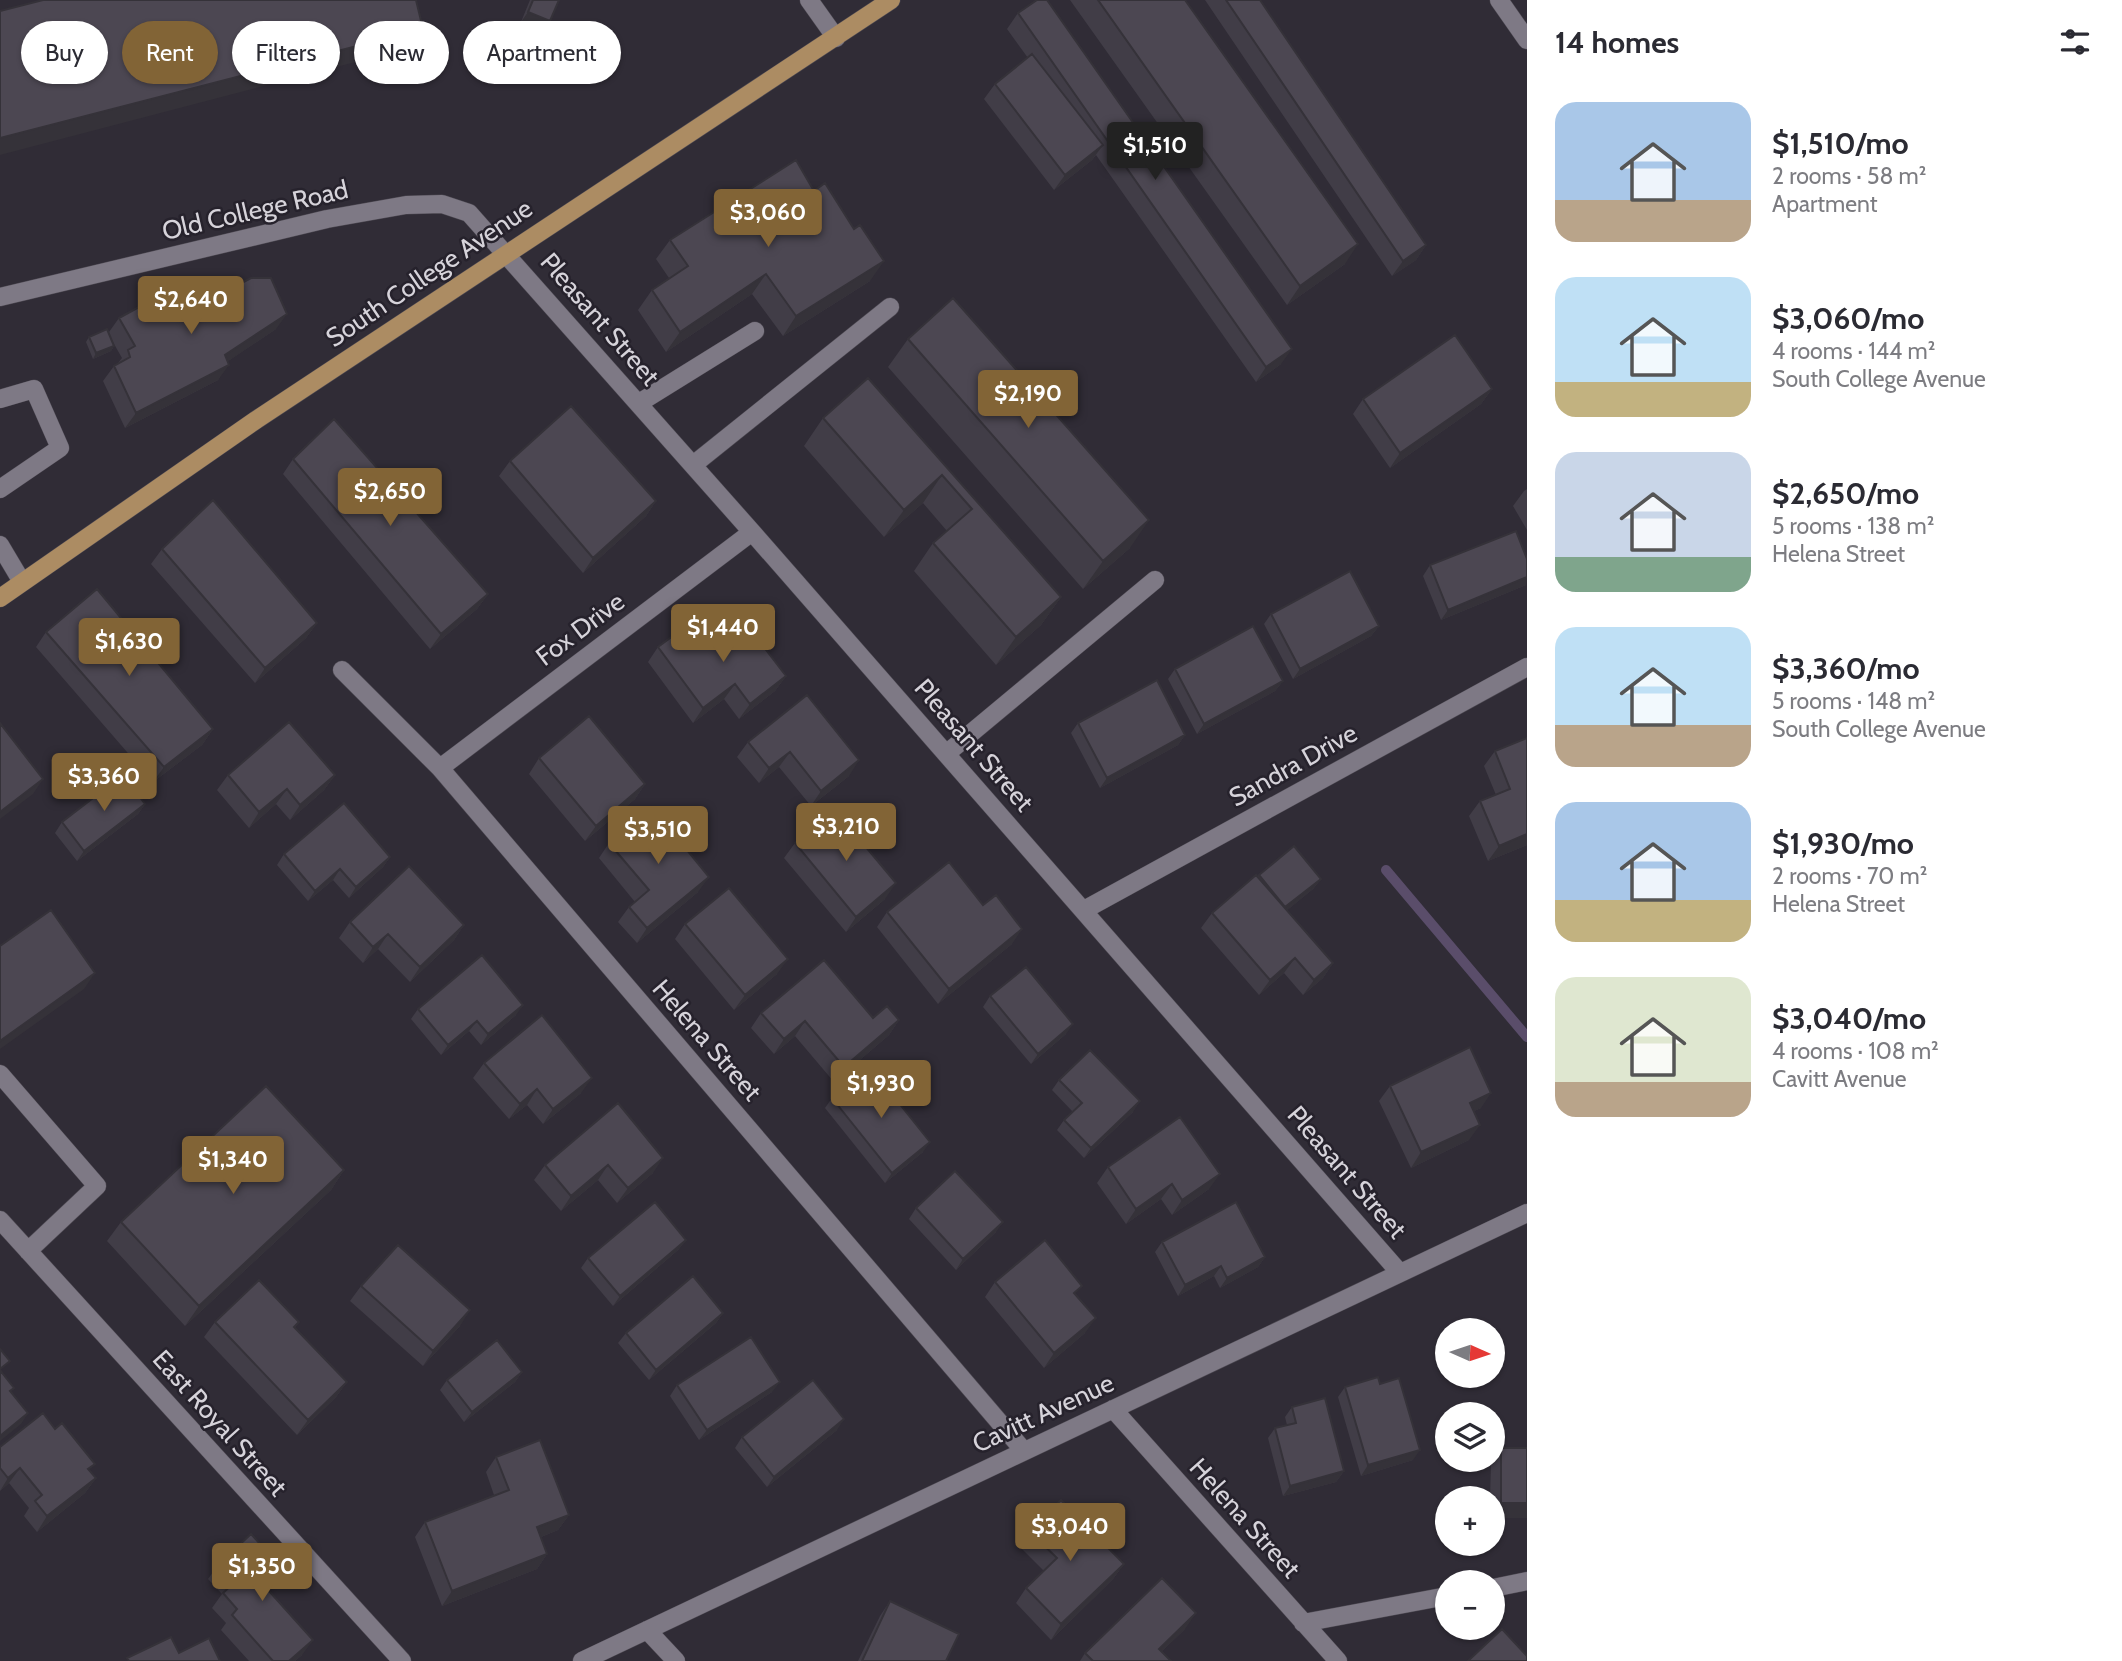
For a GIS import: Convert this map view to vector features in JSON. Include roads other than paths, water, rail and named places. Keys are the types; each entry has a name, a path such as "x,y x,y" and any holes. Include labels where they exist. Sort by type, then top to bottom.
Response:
{"main road":[{"name":"South College Avenue","path":"0,598 256,419 891,0"}],"street":[{"path":"809,0 836,38"},
{"path":"1499,0 1527,40"},
{"name":"Old College Road","path":"0,297 327,219 406,205 442,204 469,213 506,253"},
{"name":"Pleasant Street","path":"506,253 1400,1273"},
{"path":"693,465 890,307"},
{"path":"639,403 755,331"},
{"path":"0,399 34,389 60,448 0,489"},
{"name":"Fox Drive","path":"440,768 752,532"},
{"path":"0,545 22,582"},
{"path":"946,754 1155,580"},
{"name":"Sandra Drive","path":"1084,910 1527,667"},
{"name":"Helena Street","path":"342,670 440,768 1024,1451"},
{"path":"0,1074 97,1186 28,1251"},
{"name":"Cavitt Avenue","path":"582,1661 1527,1213"},
{"name":"East Royal Street","path":"0,1220 402,1661"},
{"name":"Helena Street","path":"1113,1409 1339,1661"},
{"path":"1505,1586 1527,1581"},
{"path":"1303,1623 1435,1598"},
{"path":"647,1630 676,1661"}],"waterway":[{"path":"1386,870 1527,1037"}]}
